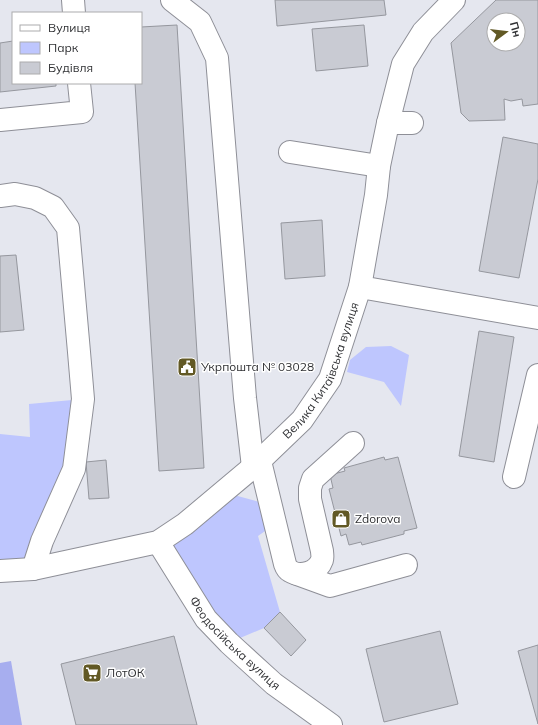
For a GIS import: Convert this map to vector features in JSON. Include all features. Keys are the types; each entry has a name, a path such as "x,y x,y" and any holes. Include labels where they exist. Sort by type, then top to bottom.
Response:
{"street":[{"path":"73,0 74,12"},
{"path":"172,0 200,22 217,58 244,382 256,464 285,564 289,571 330,586 406,564"},
{"name":"Велика Китаївська вулиця","path":"0,571 33,568 158,542 185,524 256,464 302,420 330,379 360,287 376,196 379,166 403,64 423,32 454,0"},
{"path":"0,120 82,112 79,84"},
{"path":"388,123 412,123"},
{"path":"290,152 379,166"},
{"path":"0,196 16,194 35,198 53,207 68,228 80,360 83,399 74,469 42,541 33,568"},
{"path":"360,287 538,318"},
{"path":"514,476 538,375"},
{"path":"297,574 308,574 318,568 322,559 322,550 310,499 310,488 313,479 353,443"},
{"name":"Феодосійська вулиця","path":"158,542 206,619 229,643 274,684 331,725"}],"green space":[{"path":"391,346 409,355 401,406 384,382 347,372 350,360 366,347"},
{"path":"83,399 74,469 33,569 0,571 0,434 30,437 29,404"},
{"path":"223,492 263,503 268,529 258,536 280,612 264,628 233,641 159,544"}],"shaded area":[{"path":"11,661 22,725 0,725 0,663"}],"building":[{"path":"275,0 384,0 386,15 277,26"},
{"path":"496,0 538,0 538,104 523,106 522,99 511,101 504,99 505,120 469,121 461,113 451,43"},
{"path":"177,25 204,468 159,471 135,84 142,84 142,27"},
{"path":"364,25 368,66 316,71 312,29"},
{"path":"12,41 12,84 56,84 56,86 0,92 0,43"},
{"path":"503,137 538,144 538,179 519,278 479,271"},
{"path":"322,220 325,276 285,279 281,223"},
{"path":"16,255 24,330 0,332 0,256"},
{"path":"479,331 514,337 494,462 459,456"},
{"path":"384,457 385,460 398,457 417,528 404,531 404,534 362,545 361,542 349,545 346,534 341,536 329,489 333,488 330,475 345,471 344,468"},
{"path":"106,460 109,498 89,499 86,462"},
{"path":"280,612 306,640 291,656 264,628"},
{"path":"440,631 458,704 384,722 366,649"},
{"path":"174,636 197,725 76,725 61,664"},
{"path":"538,645 538,724 518,651"}],"place":[{"name":"Укрпошта № 03028","path":"187,367"},
{"name":"Zdorova","path":"341,519"},
{"name":"ЛотОК","path":"92,673"}]}
